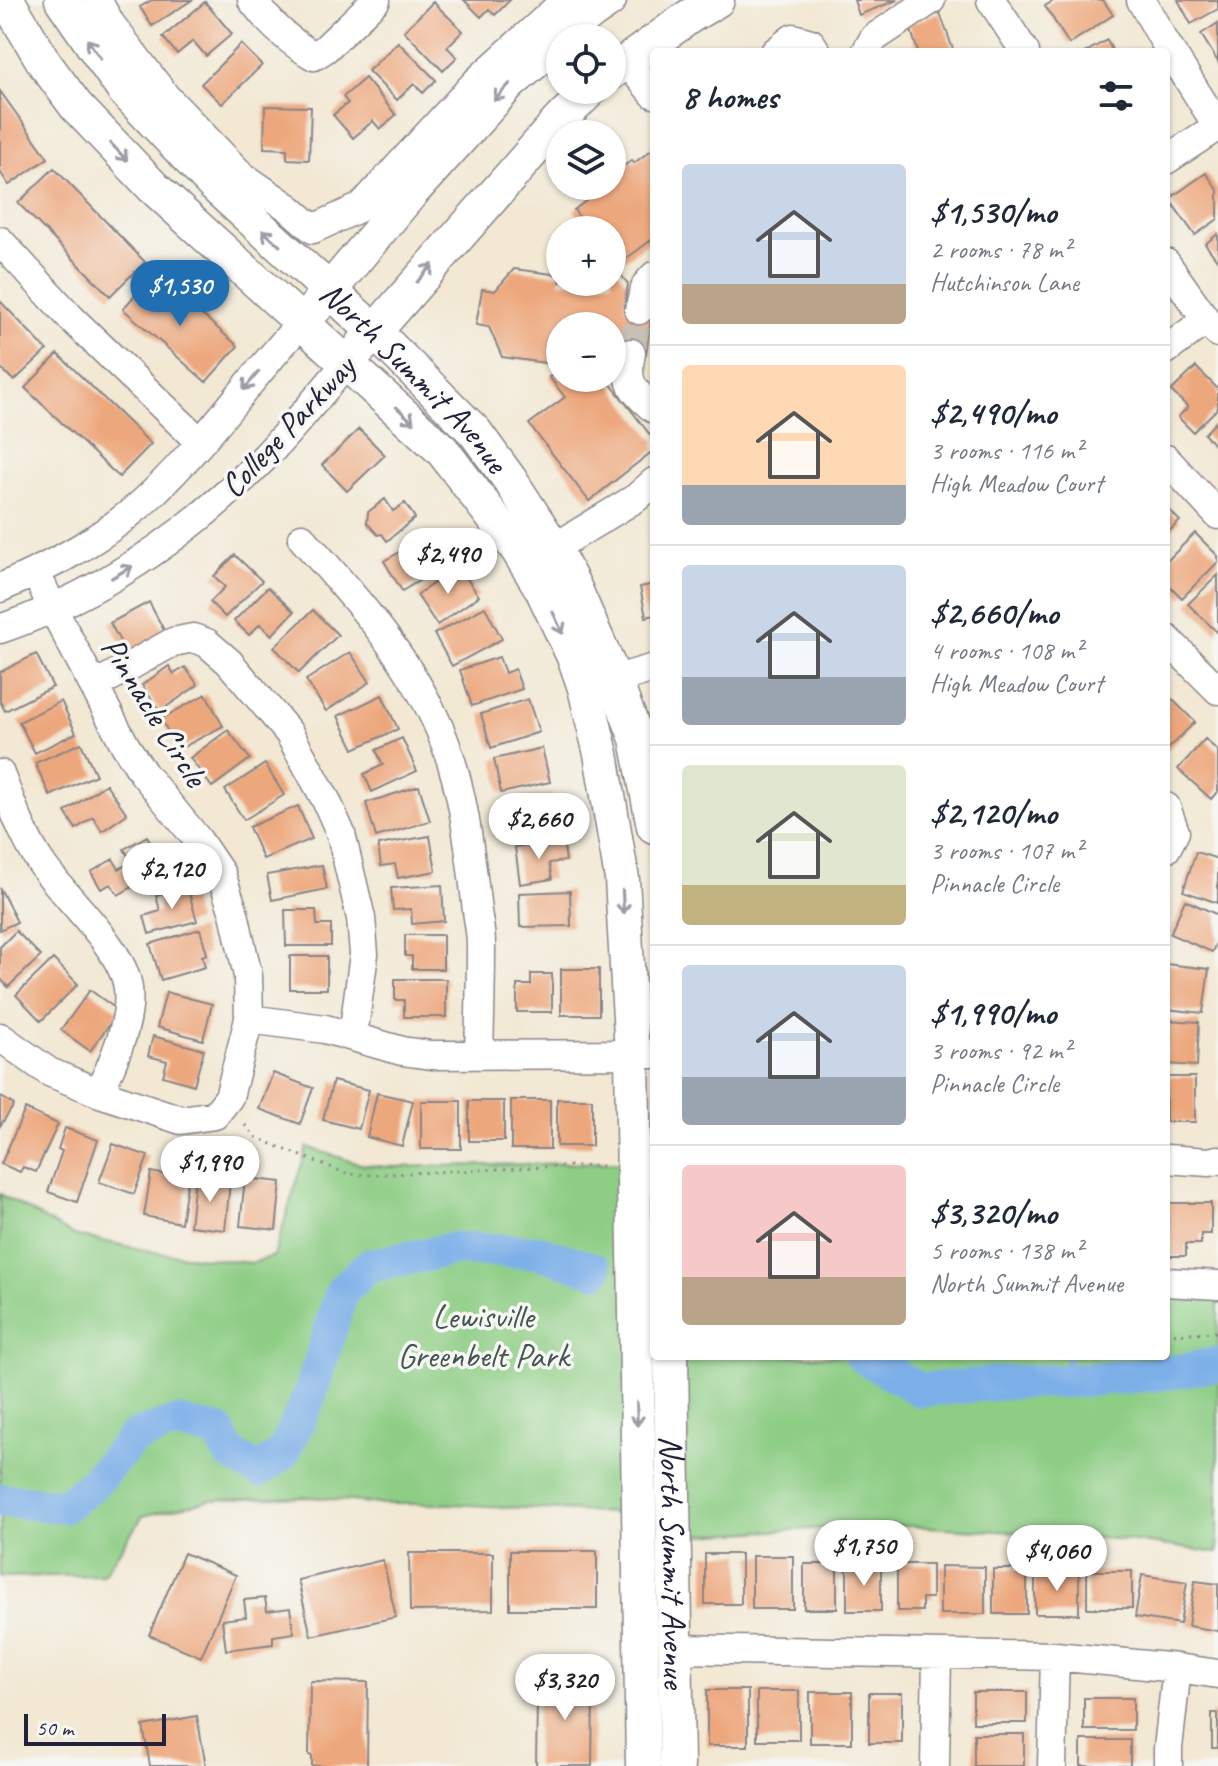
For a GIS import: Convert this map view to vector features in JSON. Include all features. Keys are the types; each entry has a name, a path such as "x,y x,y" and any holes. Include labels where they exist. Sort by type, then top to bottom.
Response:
{"main road":[{"name":"North Summit Avenue","path":"7,0 45,64 76,106 153,187 442,450 518,550 542,589 575,659 599,684 637,739 650,806"},
{"name":"North Summit Avenue","path":"62,0 123,89 214,185 374,331 475,432 554,548 574,587 599,684 603,767 622,879 643,1054 643,1766"},
{"name":"College Parkway","path":"578,24 609,0"},
{"path":"626,62 717,0"},
{"name":"College Parkway","path":"302,322 410,194 509,84 546,52"},
{"name":"College Parkway","path":"347,363 576,104"},
{"name":"North Summit Avenue","path":"671,1360 677,1766"}],"street":[{"path":"97,0 110,23 166,97 241,175 289,208 313,229 361,207 478,80 566,0"},
{"path":"252,0 283,34 314,56 376,0"},
{"path":"868,48 874,38 931,0"},
{"path":"992,0 1022,48"},
{"path":"1141,0 1169,48"},
{"path":"780,48 793,38 811,43 814,48"},
{"path":"1170,50 1218,126 1170,157"},
{"path":"626,72 650,91"},
{"path":"0,241 72,319 200,442"},
{"path":"1170,268 1212,326 1170,348"},
{"path":"639,310 650,280"},
{"name":"College Parkway","path":"0,588 79,550 153,494 302,322"},
{"path":"631,353 630,384 635,393 650,406"},
{"name":"College Parkway","path":"0,629 84,594 132,566 211,508 264,458 347,363"},
{"path":"1170,463 1218,515"},
{"path":"554,548 636,498 650,486"},
{"path":"302,538 346,587 410,673 439,729 461,793 481,941 479,1054"},
{"name":"Pinnacle Circle","path":"0,1037 49,1072 181,1120 215,1115 229,1097 249,1019 248,976 243,946 221,874 125,745 36,573"},
{"path":"94,686 173,642 193,638 207,643 229,662 289,733 341,834 361,918 364,954 353,1036"},
{"path":"1170,642 1218,690"},
{"path":"599,684 650,669"},
{"path":"0,774 28,843 109,947 124,973 128,1002 126,1019 100,1093"},
{"path":"1170,818 1175,832 1170,841"},
{"path":"249,1019 325,1029 402,1051 431,1055 643,1054"},
{"path":"1170,1159 1218,1160"},
{"path":"1170,1282 1218,1285"},
{"path":"676,1649 1055,1656 1218,1674"},
{"path":"935,1766 937,1654"},
{"path":"1052,1766 1055,1656"},
{"path":"1168,1766 1177,1668"}],"path":[{"path":"245,1125 256,1137 348,1174 612,1166"},
{"path":"1170,1334 1218,1332"}],"green space":[{"name":"Lewisville Greenbelt Park","path":"307,1147 360,1164 388,1167 623,1162 624,1202 650,1205 650,1360 1170,1360 1170,1288 1218,1290 1218,1553 1128,1540 888,1525 695,1535 612,1513 452,1504 379,1504 311,1497 211,1500 143,1516 103,1575 0,1577 0,1194 73,1235 160,1253 252,1263 274,1256"}],"building":[{"path":"152,0 192,0 152,26 140,7"},
{"path":"464,0 510,0 495,15 489,9 481,17"},
{"path":"854,0 897,0 859,15"},
{"path":"1055,0 1103,0 1113,15 1069,44 1045,6"},
{"path":"1178,0 1218,0 1218,9 1191,24"},
{"path":"205,2 232,34 206,56 193,41 177,54 163,37"},
{"path":"433,2 463,31 447,47 457,57 443,71 404,31"},
{"path":"940,13 953,48 917,48 909,24"},
{"path":"1218,23 1218,62 1201,34"},
{"path":"1107,40 1111,48 1093,48"},
{"path":"398,42 436,80 423,93 414,84 397,100 368,71"},
{"path":"241,44 262,65 222,104 201,84"},
{"path":"365,78 396,115 380,129 373,121 353,138 333,115 348,103 343,97"},
{"path":"0,91 48,158 9,185 0,172"},
{"path":"265,106 311,107 309,160 287,159 287,149 264,148"},
{"path":"650,151 650,241 626,259 626,216 578,216 574,210 587,200 626,200 626,164 632,160 634,163"},
{"path":"54,168 145,262 110,296 18,203"},
{"path":"1206,173 1218,190 1218,219 1195,235 1170,198"},
{"path":"1218,234 1218,261 1205,244"},
{"path":"514,269 546,273 546,296 626,296 624,308 650,312 646,355 626,352 626,312 546,312 546,363 502,357 489,327 476,325 482,289 495,291"},
{"path":"154,273 238,346 206,382 123,309"},
{"path":"0,301 47,350 14,381 0,367"},
{"path":"58,354 151,444 119,477 25,388"},
{"path":"1196,367 1218,389 1218,408 1193,432 1178,417 1188,407 1171,391"},
{"path":"561,392 617,392 650,435 650,453 589,501 529,424 565,397"},
{"path":"1218,420 1218,449 1204,434"},
{"path":"359,429 385,455 347,491 322,465"},
{"path":"385,499 393,511 405,503 415,518 387,541 367,523 368,512"},
{"path":"1170,511 1180,521 1170,530"},
{"path":"1195,533 1218,556 1218,562 1182,598 1170,586 1170,558"},
{"path":"410,546 419,561 433,553 442,567 402,591 384,561"},
{"path":"235,555 262,581 225,617 210,602 225,587 214,576"},
{"path":"458,566 479,596 437,625 417,595"},
{"path":"1218,575 1218,633 1188,604"},
{"path":"650,585 650,616 646,617 640,587"},
{"path":"268,587 294,612 272,635 260,624 249,635 234,621"},
{"path":"149,602 166,634 127,654 110,623"},
{"path":"485,607 502,639 452,666 434,634"},
{"path":"313,610 338,635 299,673 274,647"},
{"path":"350,652 370,682 326,711 306,680"},
{"path":"36,654 53,687 5,711 0,701 0,672"},
{"path":"499,657 505,673 515,669 522,689 472,706 460,670"},
{"path":"169,666 174,674 185,667 198,685 160,711 142,685"},
{"path":"206,694 223,726 178,750 161,719"},
{"path":"382,695 398,729 354,749 338,716"},
{"path":"1170,697 1195,722 1170,747"},
{"path":"528,699 539,732 491,748 481,714"},
{"path":"61,701 76,733 35,753 19,722"},
{"path":"228,730 250,759 212,787 190,758"},
{"path":"402,738 417,771 372,792 364,774 383,765 376,750"},
{"path":"1205,739 1218,751 1218,791 1211,799 1178,769"},
{"path":"81,743 96,775 50,796 35,763"},
{"path":"542,748 550,782 501,793 494,759"},
{"path":"265,764 284,795 244,820 225,790"},
{"path":"106,784 127,814 102,831 93,817 76,829 65,812"},
{"path":"419,786 430,821 376,837 366,803"},
{"path":"552,794 554,812 544,813 547,832 512,837 508,799"},
{"path":"298,806 312,839 263,859 249,827"},
{"path":"147,836 166,868 118,895 111,884 101,889 91,872 113,859 119,869 132,862 124,849"},
{"path":"430,836 436,871 398,878 395,864 381,866 378,845"},
{"path":"563,840 566,861 549,863 552,879 520,884 515,847"},
{"path":"1196,852 1218,859 1218,903 1183,891"},
{"path":"322,865 327,889 272,900 267,875"},
{"path":"442,885 444,921 412,924 411,909 393,910 391,888"},
{"path":"187,886 197,921 149,934 144,916 160,911 156,895"},
{"path":"0,888 17,922 0,930"},
{"path":"570,891 571,926 520,927 519,893"},
{"path":"1185,900 1218,915 1218,939 1212,952 1170,934"},
{"path":"285,910 316,910 317,925 331,925 331,946 286,946"},
{"path":"200,929 207,954 202,956 205,967 161,980 150,944"},
{"path":"16,931 41,956 8,987 0,978 0,947"},
{"path":"405,935 443,935 443,969 412,969 412,956 405,956"},
{"path":"290,956 327,956 327,989 290,989"},
{"path":"53,959 78,984 41,1021 16,995"},
{"path":"1170,964 1209,969 1203,1013 1170,1009"},
{"path":"561,969 599,969 599,1015 561,1015"},
{"path":"531,974 552,974 552,1012 517,1012 517,985 531,985"},
{"path":"395,979 446,979 446,1017 404,1017 404,1000 395,1000"},
{"path":"90,990 119,1011 90,1051 61,1030"},
{"path":"166,992 212,1004 203,1040 157,1027"},
{"path":"1170,1020 1199,1022 1197,1066 1170,1064"},
{"path":"153,1036 204,1050 194,1085 163,1076 167,1061 148,1056"},
{"path":"273,1073 313,1088 300,1124 259,1109"},
{"path":"1170,1077 1195,1077 1195,1122 1170,1122"},
{"path":"333,1081 369,1090 359,1129 323,1120"},
{"path":"377,1093 413,1101 402,1146 367,1137"},
{"path":"0,1096 14,1105 0,1126"},
{"path":"557,1099 592,1099 592,1146 557,1146"},
{"path":"511,1100 550,1100 550,1149 511,1149"},
{"path":"421,1101 461,1101 461,1149 421,1149"},
{"path":"469,1101 504,1101 504,1141 469,1141"},
{"path":"25,1109 58,1124 36,1172 23,1167 20,1172 1,1164"},
{"path":"65,1128 98,1140 77,1202 48,1192 62,1151 58,1149"},
{"path":"113,1144 148,1156 134,1194 99,1182"},
{"path":"151,1172 188,1179 181,1223 144,1216"},
{"path":"245,1178 281,1182 276,1230 240,1226"},
{"path":"195,1179 230,1182 225,1230 190,1226"},
{"path":"1170,1203 1211,1203 1211,1234 1201,1234 1201,1244 1186,1244 1186,1256 1170,1256"},
{"path":"510,1551 597,1551 597,1609 510,1609"},
{"path":"184,1553 236,1575 201,1657 149,1635"},
{"path":"409,1553 493,1553 493,1610 410,1611"},
{"path":"705,1554 741,1554 741,1604 705,1604"},
{"path":"752,1556 793,1556 793,1609 752,1609"},
{"path":"383,1560 396,1617 311,1636 298,1580"},
{"path":"804,1564 837,1564 837,1609 804,1609"},
{"path":"897,1564 932,1564 932,1598 922,1598 922,1611 897,1611"},
{"path":"847,1565 881,1565 881,1611 847,1611"},
{"path":"940,1566 985,1567 985,1614 940,1614"},
{"path":"993,1569 1027,1569 1027,1614 993,1614"},
{"path":"1087,1571 1132,1571 1132,1608 1087,1608"},
{"path":"1035,1572 1079,1572 1079,1614 1035,1614"},
{"path":"1142,1575 1187,1582 1180,1624 1135,1617"},
{"path":"1195,1581 1218,1584 1218,1631 1188,1626"},
{"path":"265,1598 267,1611 290,1608 294,1633 273,1636 273,1644 226,1650 222,1620 246,1617 244,1600"},
{"path":"548,1672 589,1673 589,1688 582,1687 582,1695 593,1695 592,1766 536,1766 537,1699 548,1699"},
{"path":"310,1681 368,1682 367,1766 312,1766 312,1756 309,1755"},
{"path":"707,1690 748,1690 748,1746 707,1746"},
{"path":"757,1691 799,1691 799,1740 757,1740"},
{"path":"810,1692 852,1692 852,1743 810,1743"},
{"path":"973,1692 1027,1692 1027,1723 973,1723"},
{"path":"869,1693 902,1693 902,1743 869,1743"},
{"path":"1084,1698 1133,1698 1133,1730 1084,1730"},
{"path":"1212,1713 1218,1713 1218,1748 1212,1748"},
{"path":"197,1716 206,1766 150,1766 143,1726"},
{"path":"974,1734 1024,1734 1024,1766 974,1766"},
{"path":"1081,1740 1130,1740 1130,1766 1081,1766"}],"waterway":[{"path":"0,1500 64,1506 92,1485 134,1437 176,1423 219,1432 229,1453 259,1471 283,1453 310,1395 342,1291 368,1266 454,1249 538,1252 595,1270"},
{"path":"869,1360 920,1390 1160,1374 1218,1364"},
{"path":"1066,1381 1068,1360"}],"tunnel":[{"path":"631,353 639,310"}]}
